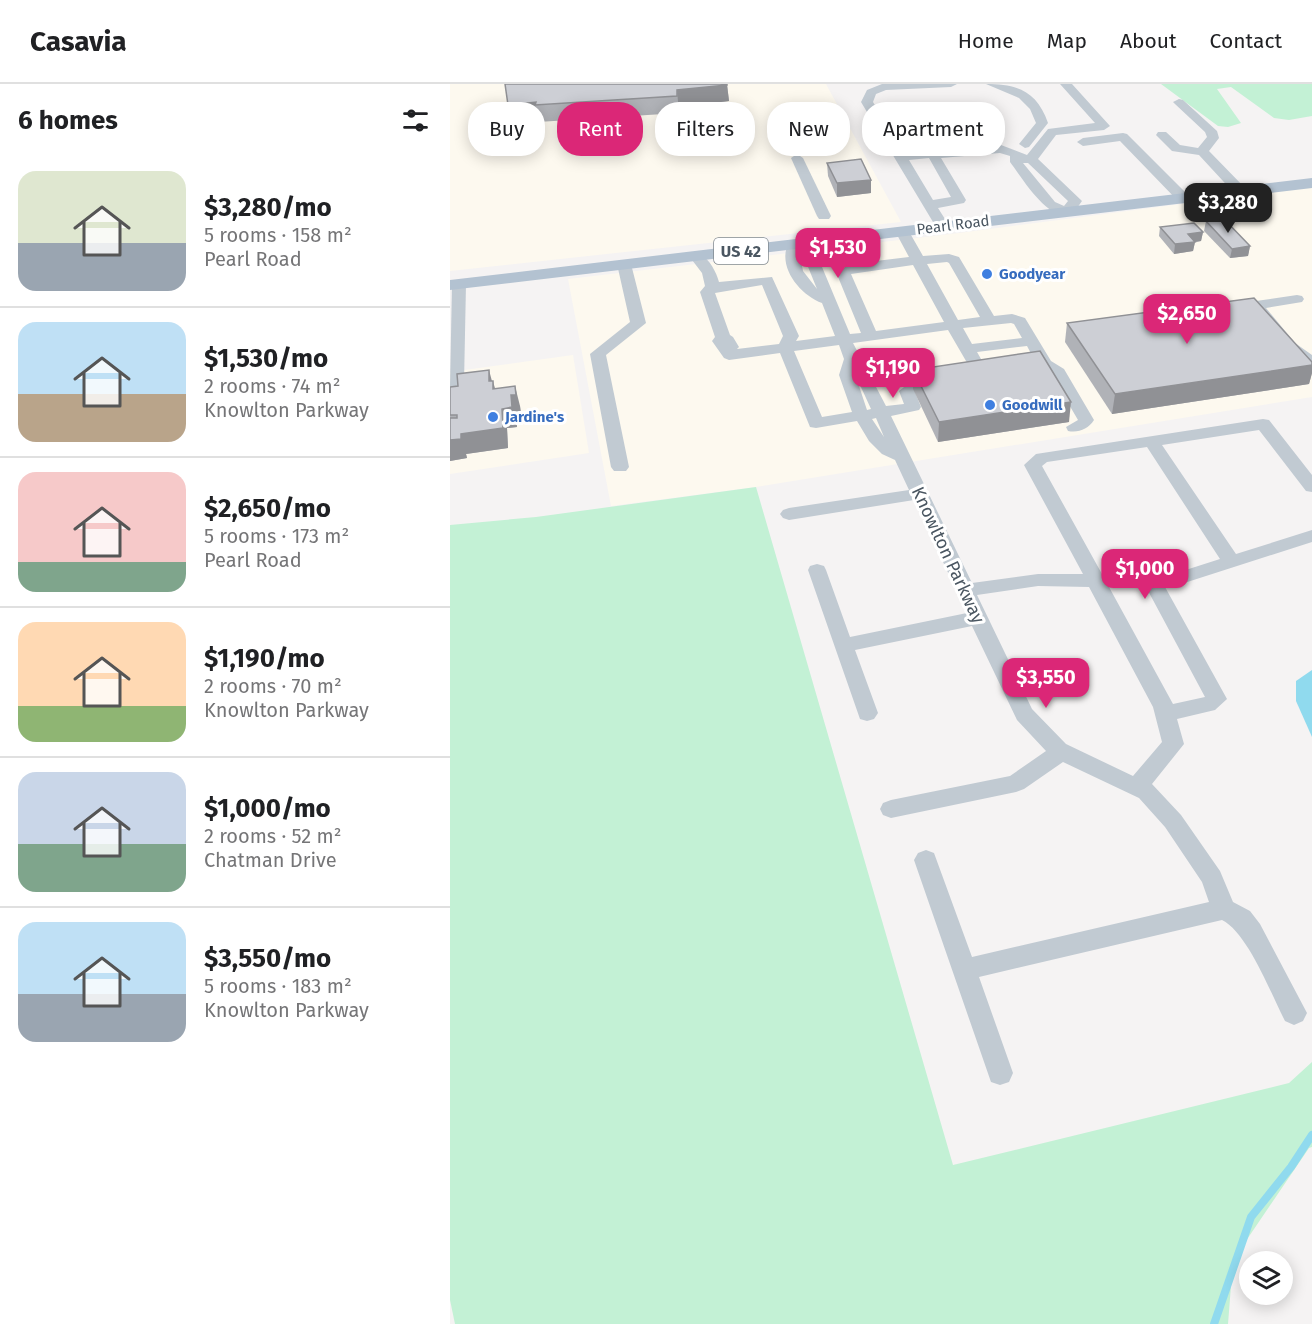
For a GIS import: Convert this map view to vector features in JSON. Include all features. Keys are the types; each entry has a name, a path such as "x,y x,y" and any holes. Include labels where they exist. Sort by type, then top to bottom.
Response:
{"main road":[{"name":"Pearl Road","path":"455,285 1312,183"}],"street":[{"path":"943,84 884,87 871,92 867,102 943,226"},
{"path":"1003,84 1019,91 1040,114 1042,123"},
{"path":"1031,159 1052,132 1104,126 1066,84"},
{"path":"1179,102 1211,130 1213,138 1205,146 1203,152"},
{"path":"1015,157 1042,123 1095,116"},
{"path":"1162,135 1176,148 1203,152 1240,191"},
{"path":"1077,143 1123,137 1182,198"},
{"path":"1005,151 1015,157 1031,159 1075,201 1067,212 1050,205 1015,157"},
{"path":"901,157 912,156"},
{"path":"930,205 959,200 934,156"},
{"path":"797,158 824,216"},
{"path":"902,231 981,373"},
{"name":"Knowlton Parkway","path":"794,244 790,258 804,285 816,297 827,300 852,359 862,372 1024,714 1061,752 1147,792 1173,821 1212,878 1224,909"},
{"path":"705,255 711,279 706,292 727,347 785,347 1012,318 1020,321 1045,364"},
{"path":"870,335 843,272 851,268 949,258 954,260 989,320"},
{"path":"620,467 598,354 638,323 624,264"},
{"path":"711,279 767,280 791,336 785,347"},
{"path":"455,285 456,383"},
{"path":"1297,299 1256,305 1295,352 1303,359 1312,360"},
{"path":"967,349 1032,341"},
{"path":"785,347 816,423 913,407 907,391 918,382 1045,364 1056,369 1086,420 1082,425 1074,427"},
{"name":"Knowlton Parkway","path":"852,359 847,375 862,416 881,444 904,459"},
{"path":"1137,787 1173,744 1166,713 1033,465 1042,458 1263,424 1312,487"},
{"path":"1150,441 1232,562"},
{"path":"789,514 919,494"},
{"path":"964,591 1038,580 1170,581 1312,536"},
{"path":"817,570 867,713"},
{"path":"1152,581 1217,699 1208,705 1166,713"},
{"path":"843,645 977,618"},
{"path":"891,809 1016,783 1061,752"},
{"path":"926,860 1000,1073"},
{"path":"964,970 1224,909 1241,918 1251,931 1294,1013"}],"shaded area":[{"path":"450,84 826,84 836,102 767,102 767,156 850,156 850,128 862,150 862,156 865,156 901,222 450,271"},
{"path":"1312,187 1312,397 756,487 611,506 568,279 959,233"},
{"path":"573,355 589,453 450,474 450,372"}],"green space":[{"path":"1161,84 1312,84 1312,116 1289,120 1274,118 1231,87 1217,89 1241,123 1228,127 1218,126"},
{"path":"756,487 953,1165 1289,1083 1312,1062 1312,1147 1309,1148 1233,1260 1228,1324 455,1324 450,1300 450,525 536,517"}],"water":[{"path":"1312,670 1312,737 1296,701 1296,681"}],"building":[{"path":"505,84 727,84 677,90 677,96 545,104 545,102 508,102"},
{"path":"861,159 871,180 837,183 827,163"},
{"path":"1224,219 1250,246 1232,249 1206,221"},
{"path":"1194,223 1203,232 1188,234 1195,242 1175,244 1160,227"},
{"path":"1254,298 1312,362 1312,365 1115,394 1067,323"},
{"path":"1040,351 1071,402 939,422 913,370"},
{"path":"489,370 489,381 493,381 493,389 515,386 516,395 511,395 512,407 502,409 503,428 461,434 461,439 450,440 450,418 457,418 457,415 450,415 450,387 458,386 457,374"}],"waterway":[{"path":"1214,1324 1251,1217 1291,1167 1312,1135"}],"place":[{"name":"Goodyear","path":"987,274"},
{"name":"Goodwill","path":"990,405"},
{"name":"Jardine's","path":"493,417"}]}
